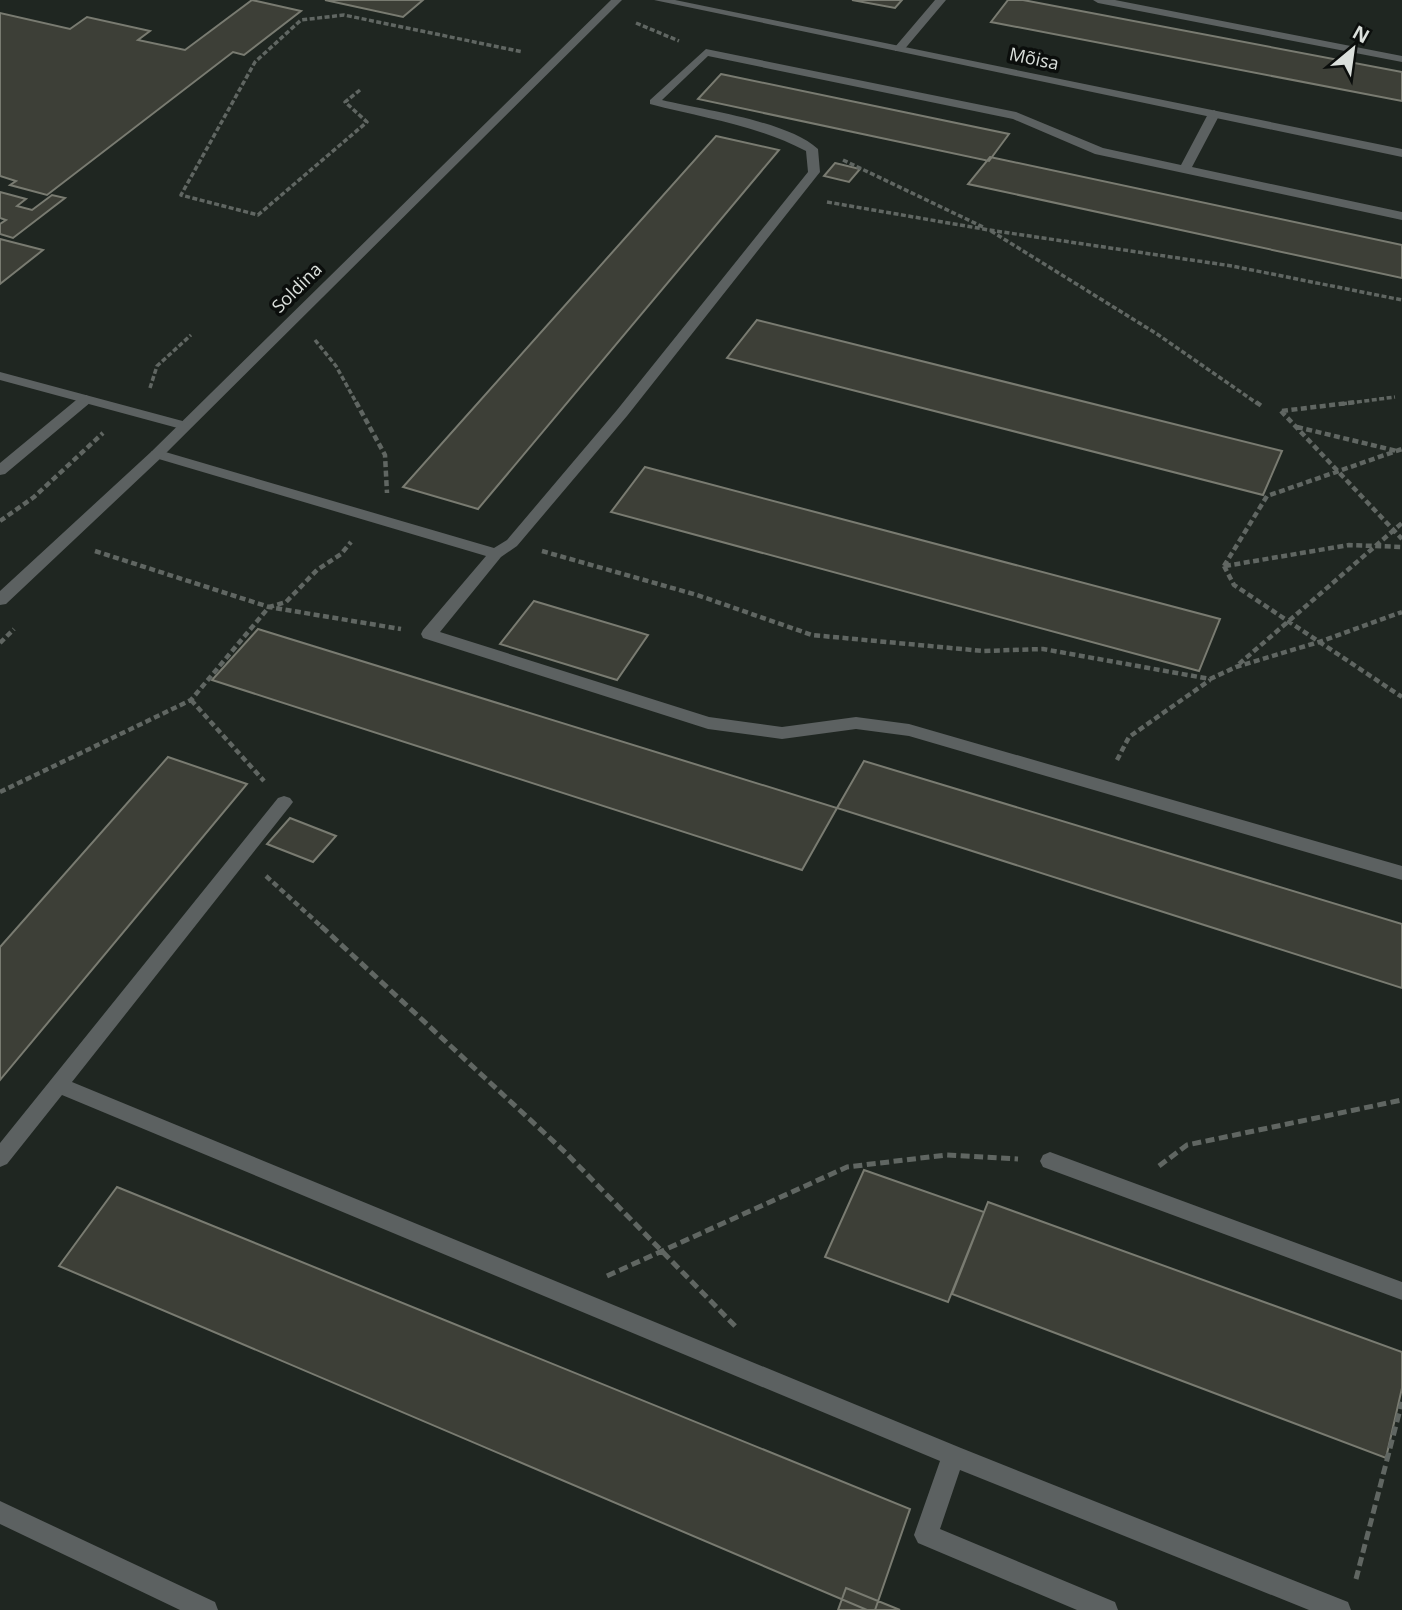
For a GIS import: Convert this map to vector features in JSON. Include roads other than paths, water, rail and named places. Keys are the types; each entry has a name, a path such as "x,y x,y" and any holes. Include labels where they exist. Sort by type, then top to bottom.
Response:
{"street":[{"name":"Soldina","path":"0,600 157,454 617,0"},
{"name":"Mõisa","path":"659,0 1402,153"},
{"path":"899,49 940,0"},
{"path":"1098,0 1402,59"},
{"path":"1402,216 1099,151 1016,116 706,52 654,102 769,129 812,149 814,172 622,413 512,543 496,554 429,634 708,723 782,733 856,723 909,730 1402,873"},
{"path":"1185,169 1214,114"},
{"path":"0,376 185,426"},
{"path":"0,471 86,399"},
{"path":"157,454 496,554"},
{"path":"0,1158 284,802"},
{"path":"58,1085 953,1456 1339,1610"},
{"path":"1050,1161 1402,1291"},
{"path":"953,1456 926,1535 1106,1610"},
{"path":"0,1512 206,1610"}]}
